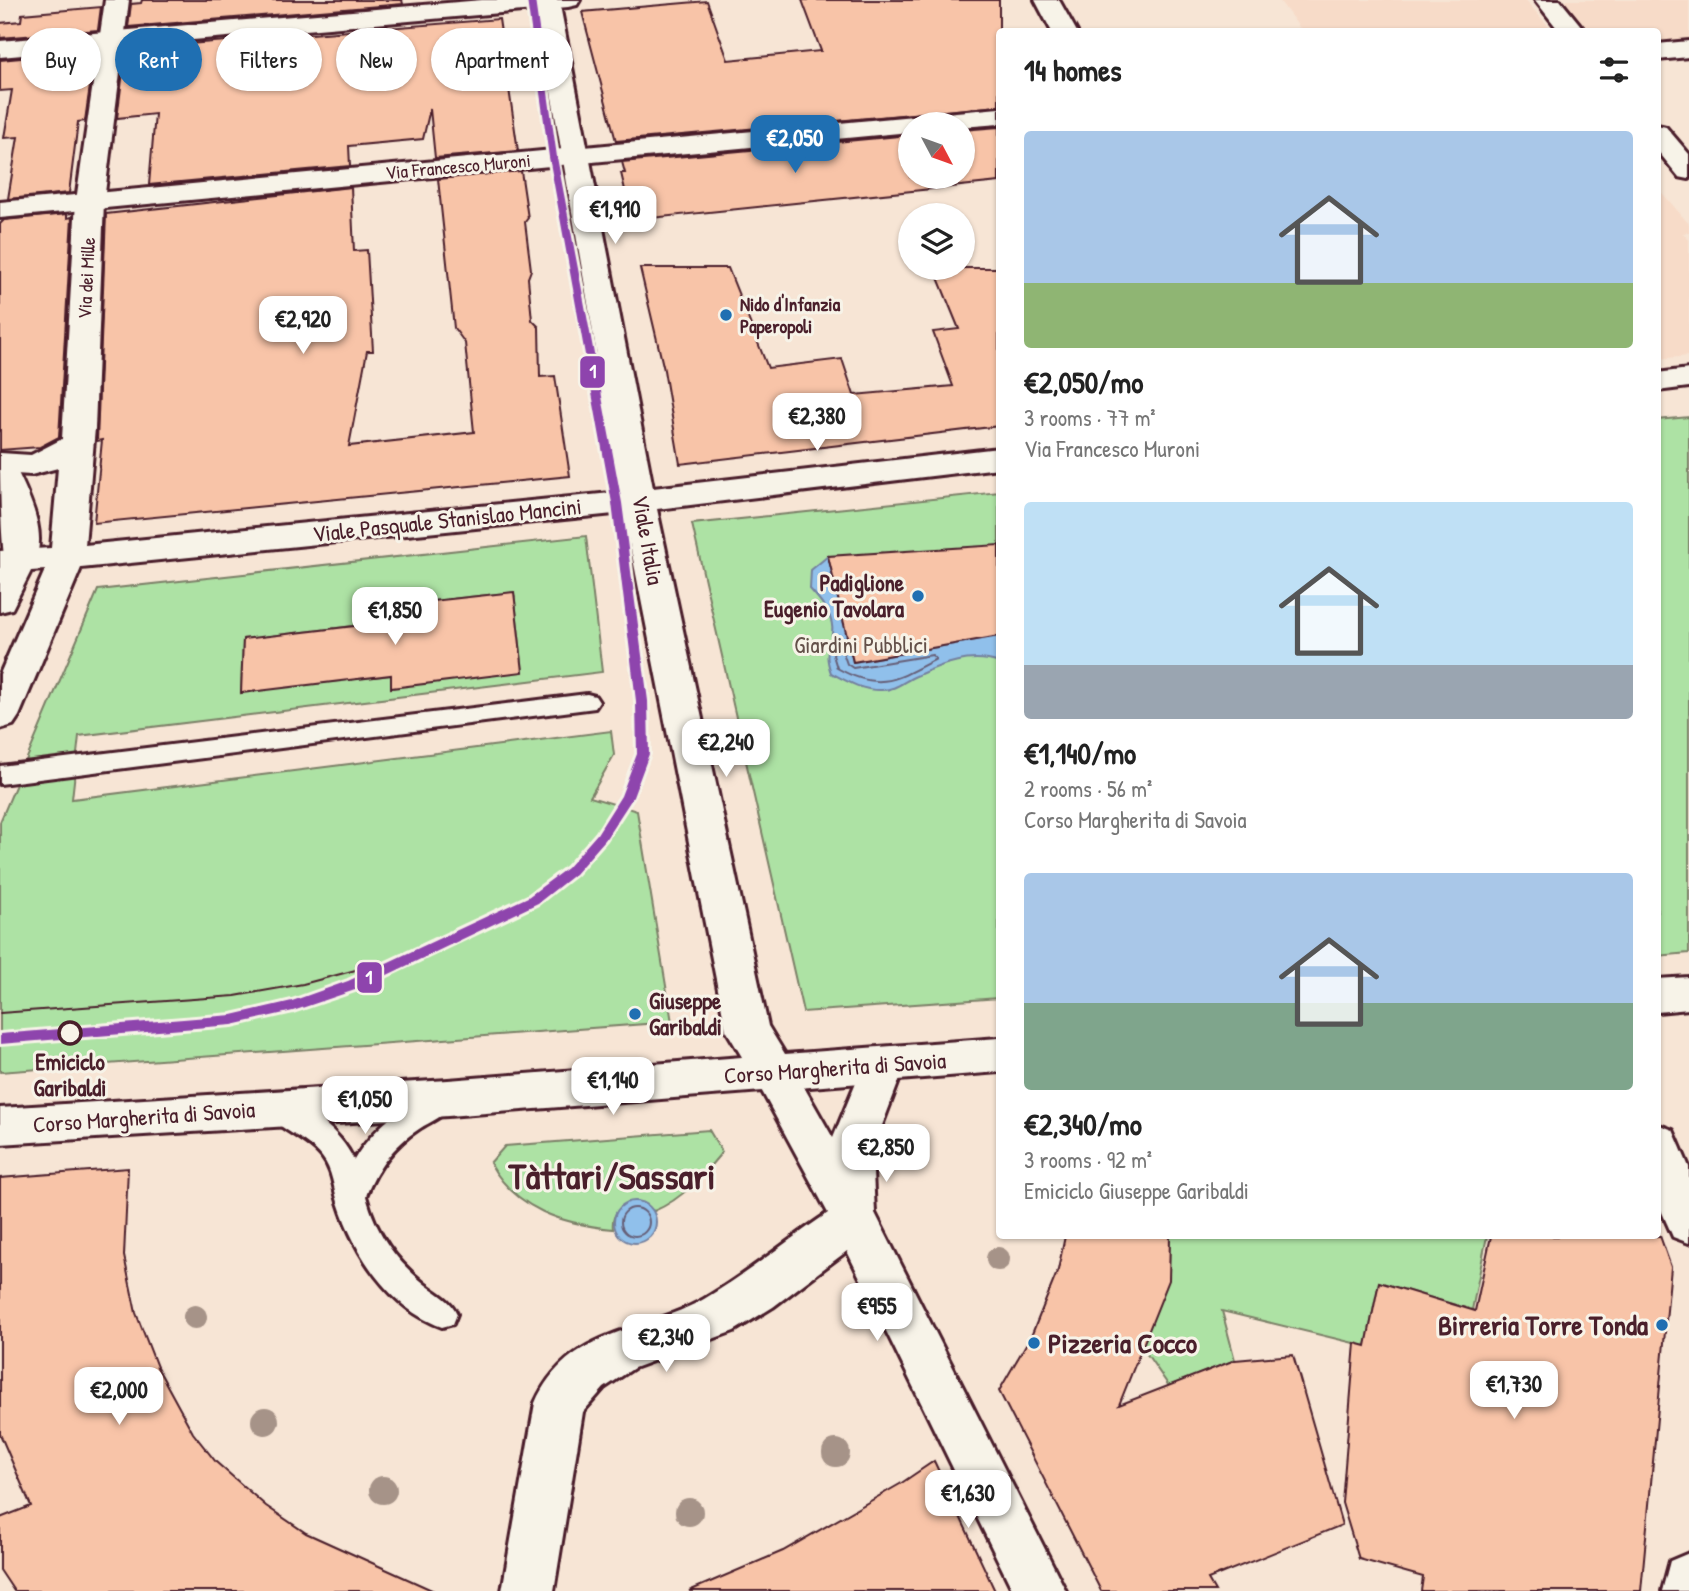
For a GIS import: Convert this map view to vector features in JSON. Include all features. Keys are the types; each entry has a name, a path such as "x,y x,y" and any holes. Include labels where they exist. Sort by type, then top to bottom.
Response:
{"street":[{"name":"Via dei Mille","path":"68,558 68,525 78,443 90,201 117,0"},
{"path":"1046,0 1063,28"},
{"path":"1547,0 1571,28"},
{"path":"0,49 554,1"},
{"name":"Viale Italia","path":"554,1 571,156 675,687 747,1030 773,1071 855,1220 1040,1591"},
{"path":"1661,52 1689,49"},
{"name":"Via Francesco Muroni","path":"0,210 996,116"},
{"path":"1661,138 1689,171"},
{"path":"1661,382 1689,379"},
{"path":"0,601 10,561 24,537 22,519 0,466 42,464 78,443"},
{"name":"Viale Pasquale Stanislao Mancini","path":"10,561 68,558 640,501 996,458"},
{"path":"0,716 68,558"},
{"path":"1661,996 1689,993"},
{"name":"Corso Margherita di Savoia","path":"0,1126 448,1098 996,1055"},
{"path":"528,1591 559,1403 587,1372 617,1353 717,1316 756,1292 789,1265 855,1220 850,1152 883,1065"},
{"path":"1661,1153 1689,1223"},
{"path":"1688,1591 1689,1579"}],"lane":[{"path":"0,775 587,702"},
{"path":"351,1199 363,1164 387,1138 414,1116 448,1098"},
{"path":"277,1109 309,1126 329,1143 343,1167 363,1230 381,1261 405,1289 442,1314"}],"shaded area":[{"path":"1279,0 1525,0 1550,28 1300,28"},
{"path":"1560,0 1689,0 1689,40 1661,43 1661,28 1587,28"},
{"path":"1661,192 1689,224 1689,232 1683,233 1689,240 1689,356 1661,359"}],"green space":[{"path":"1689,417 1689,953 1661,956 1661,420"},
{"name":"Giardini Pubblici","path":"996,492 996,998 803,1012 692,524"},
{"path":"586,536 602,672 79,736 72,799 611,731 614,755 590,797 637,811 672,1022 0,1072 0,822 98,590","holes":["514,592 523,671 391,687 391,675 241,692 243,639 388,622 388,606"]},
{"path":"709,1130 722,1152 700,1178 674,1200 654,1211 636,1203 622,1208 615,1214 613,1229 576,1223 542,1212 513,1192 490,1163 505,1146"},
{"path":"1170,1239 1486,1239 1472,1310 1379,1282 1366,1346 1222,1311 1235,1360 1169,1386 1142,1347 1169,1273"}],"water":[{"path":"828,556 853,662 996,637 996,662 978,659 957,661 926,672 892,689 875,690 849,682 831,673 827,656 832,634 831,621 823,604 810,589 811,570"},
{"path":"635,1201 650,1207 656,1222 650,1237 635,1243 620,1237 614,1222 620,1207"}],"building":[{"path":"142,0 402,0 403,4 128,27 131,4 141,3"},
{"path":"802,0 999,0 999,28 996,28 996,106 898,112 898,115 616,141 582,12 707,1 728,60 821,51"},
{"path":"101,7 98,28 21,28 21,36 0,38 0,23 21,21 22,14"},
{"path":"499,19 500,28 431,28 431,91 509,91 518,151 435,158 430,109 423,139 349,146 350,166 149,185 155,114 117,118 121,91 202,91 202,43 216,42 216,91 322,91 322,33 336,32 336,91 417,91 417,28 387,28"},
{"path":"21,58 21,91 89,91 85,121 78,122 69,193 8,199 18,137 4,138 12,90 0,91 0,60"},
{"path":"996,127 996,182 975,184 975,129"},
{"path":"898,136 898,189 931,189 632,220 621,173 625,173 622,162"},
{"path":"521,171 528,218 525,222 531,270 528,278 532,320 539,327 540,377 555,376 570,476 94,523 102,440 97,441 106,214 351,187 354,251 367,250 373,351 367,351 349,446 474,432 465,343 454,328 438,179"},
{"path":"67,214 67,218 72,217 59,437 40,447 0,450 0,224 4,220"},
{"path":"640,268 728,268 768,368 842,359 854,395 953,386 933,332 959,329 939,280 975,280 975,268 996,268 996,426 680,464 664,370"},
{"name":"Padiglione Eugenio Tavolara","path":"996,545 996,637 853,662 828,556"},
{"path":"514,592 523,672 391,688 391,675 241,693 243,639 388,622 387,606"},
{"path":"128,1168 124,1256 136,1313 157,1367 193,1433 216,1462 266,1506 306,1533 434,1591 14,1591 0,1570 0,1518 31,1506 0,1434 0,1178"},
{"path":"1064,1239 1170,1239 1169,1280 1119,1405 1235,1360 1293,1355 1342,1525 1208,1579 1215,1591 1101,1591 999,1391 1032,1334 1058,1270"},
{"path":"1490,1239 1661,1239 1671,1267 1641,1591 1421,1591 1423,1577 1359,1559 1342,1503 1355,1343 1366,1346 1379,1282 1475,1311"},
{"path":"934,1461 995,1591 689,1591 783,1551 900,1484"}],"tram line":[{"path":"0,1013 235,996 303,984 427,951"}],"transit line":[{"name":"1","path":"0,1039 232,1020 293,1006 353,985 533,900 571,871 601,837 627,797 643,754 642,701 617,503 553,157 531,0"}],"place":[{"name":"Nido d'Infanzia Paperopoli","path":"726,315"},
{"name":"Padiglione Eugenio Tavolara","path":"918,596"},
{"name":"Giuseppe Garibaldi","path":"635,1014"},
{"name":"Emiciclo Garibaldi","path":"70,1033"},
{"name":"Birreria Torre Tonda","path":"1662,1325"},
{"name":"Pizzeria Cocco","path":"1034,1343"}],"district":[{"name":"Tàttari/Sassari","path":"612,1176"}]}
